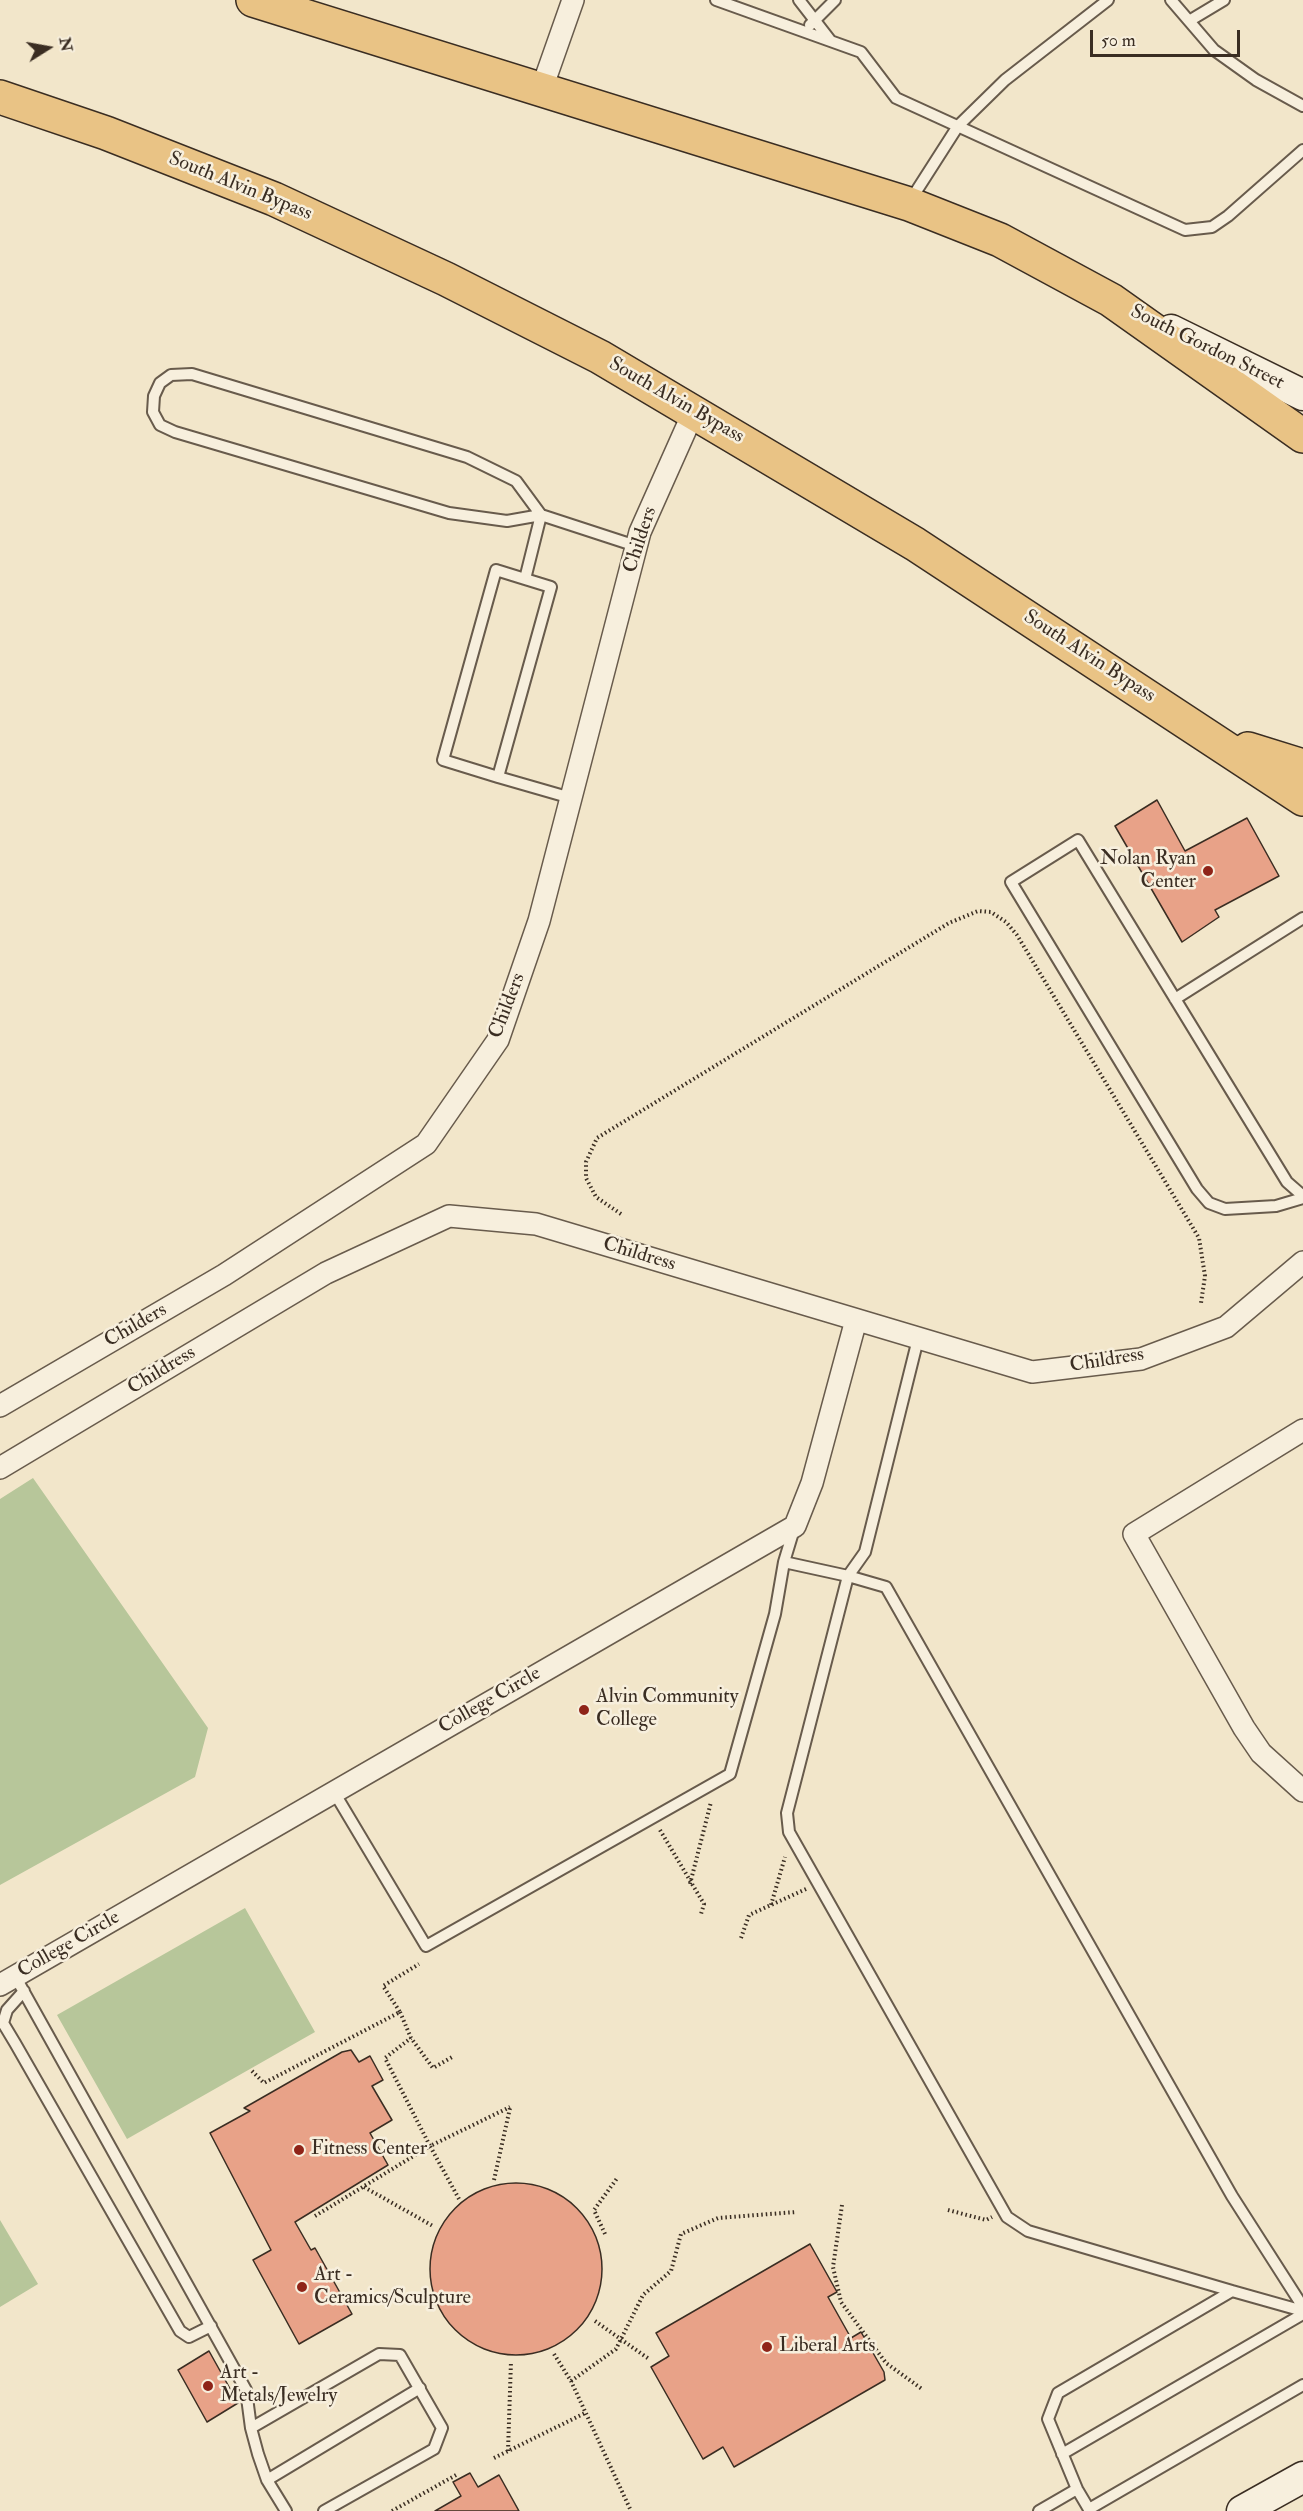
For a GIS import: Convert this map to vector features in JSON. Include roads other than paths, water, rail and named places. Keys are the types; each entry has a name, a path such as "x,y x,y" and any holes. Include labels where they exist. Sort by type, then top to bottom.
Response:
{"main road":[{"path":"253,0 909,204 1000,240 1111,300 1303,436"},
{"name":"South Alvin Bypass","path":"0,97 106,133 274,199 446,279 600,357 915,544 1212,737 1303,799"},
{"name":"South Gordon Street","path":"1111,300 1303,395"},
{"path":"1212,737 1303,766"},
{"path":"1242,2511 1303,2476"}],"street":[{"path":"542,88 573,0"},
{"name":"Childers","path":"0,1406 224,1275 426,1144 498,1040 539,921 640,532 694,411"},
{"name":"Childress","path":"0,1468 326,1272 449,1215 536,1224 1032,1372 1141,1359 1226,1327 1303,1262"},
{"path":"795,1526 812,1483 856,1320"},
{"path":"1303,1430 1134,1534 1244,1728 1261,1753 1303,1791"},
{"name":"College Circle","path":"13,1984 333,1792 795,1526"}],"lane":[{"path":"716,0 861,52 896,98 1185,230 1212,227 1228,216 1303,150"},
{"path":"734,0 741,9"},
{"path":"799,0 831,41"},
{"path":"804,32 836,0"},
{"path":"909,204 958,126 1005,80 1108,0"},
{"path":"1170,0 1214,50 1256,80 1303,106"},
{"path":"1189,21 1224,0"},
{"path":"541,515 516,482 466,457 192,374 171,375 160,383 154,396 153,412 160,425 175,432 450,513 507,521 541,515 636,546"},
{"path":"525,579 541,515"},
{"path":"498,777 551,587 496,570 443,760 498,777 571,798"},
{"path":"1078,840 1287,1182 1303,1197 1276,1206 1225,1209 1209,1203 1197,1189 1011,882 1078,840"},
{"path":"1175,999 1303,918"},
{"path":"918,1339 866,1552 848,1576 787,1813 789,1832 1007,2217 1028,2231 1303,2311"},
{"path":"333,1792 426,1947 730,1774 776,1614 784,1562 795,1526"},
{"path":"784,1562 886,1587 1232,2196 1303,2311"},
{"path":"13,1984 3,2023 180,2331 189,2337 211,2326"},
{"path":"13,1984 246,2390 251,2428 267,2480 286,2511"},
{"path":"1232,2290 1058,2393 1048,2419 1077,2490 1089,2510 1303,2385"},
{"path":"1062,2454 1303,2311"},
{"path":"251,2428 379,2354 400,2355 442,2428 434,2449 324,2511"},
{"path":"267,2480 420,2388"},
{"path":"1039,2511 1077,2490"}],"place":[{"name":"Nolan Ryan Center","path":"1208,871"},
{"name":"Alvin Community College","path":"584,1710"},
{"name":"Fitness Center","path":"299,2150"},
{"name":"Art - Ceramics/Sculpture","path":"302,2287"},
{"name":"Liberal Arts","path":"767,2347"},
{"name":"Art - Metals/Jewelry","path":"208,2386"}]}
